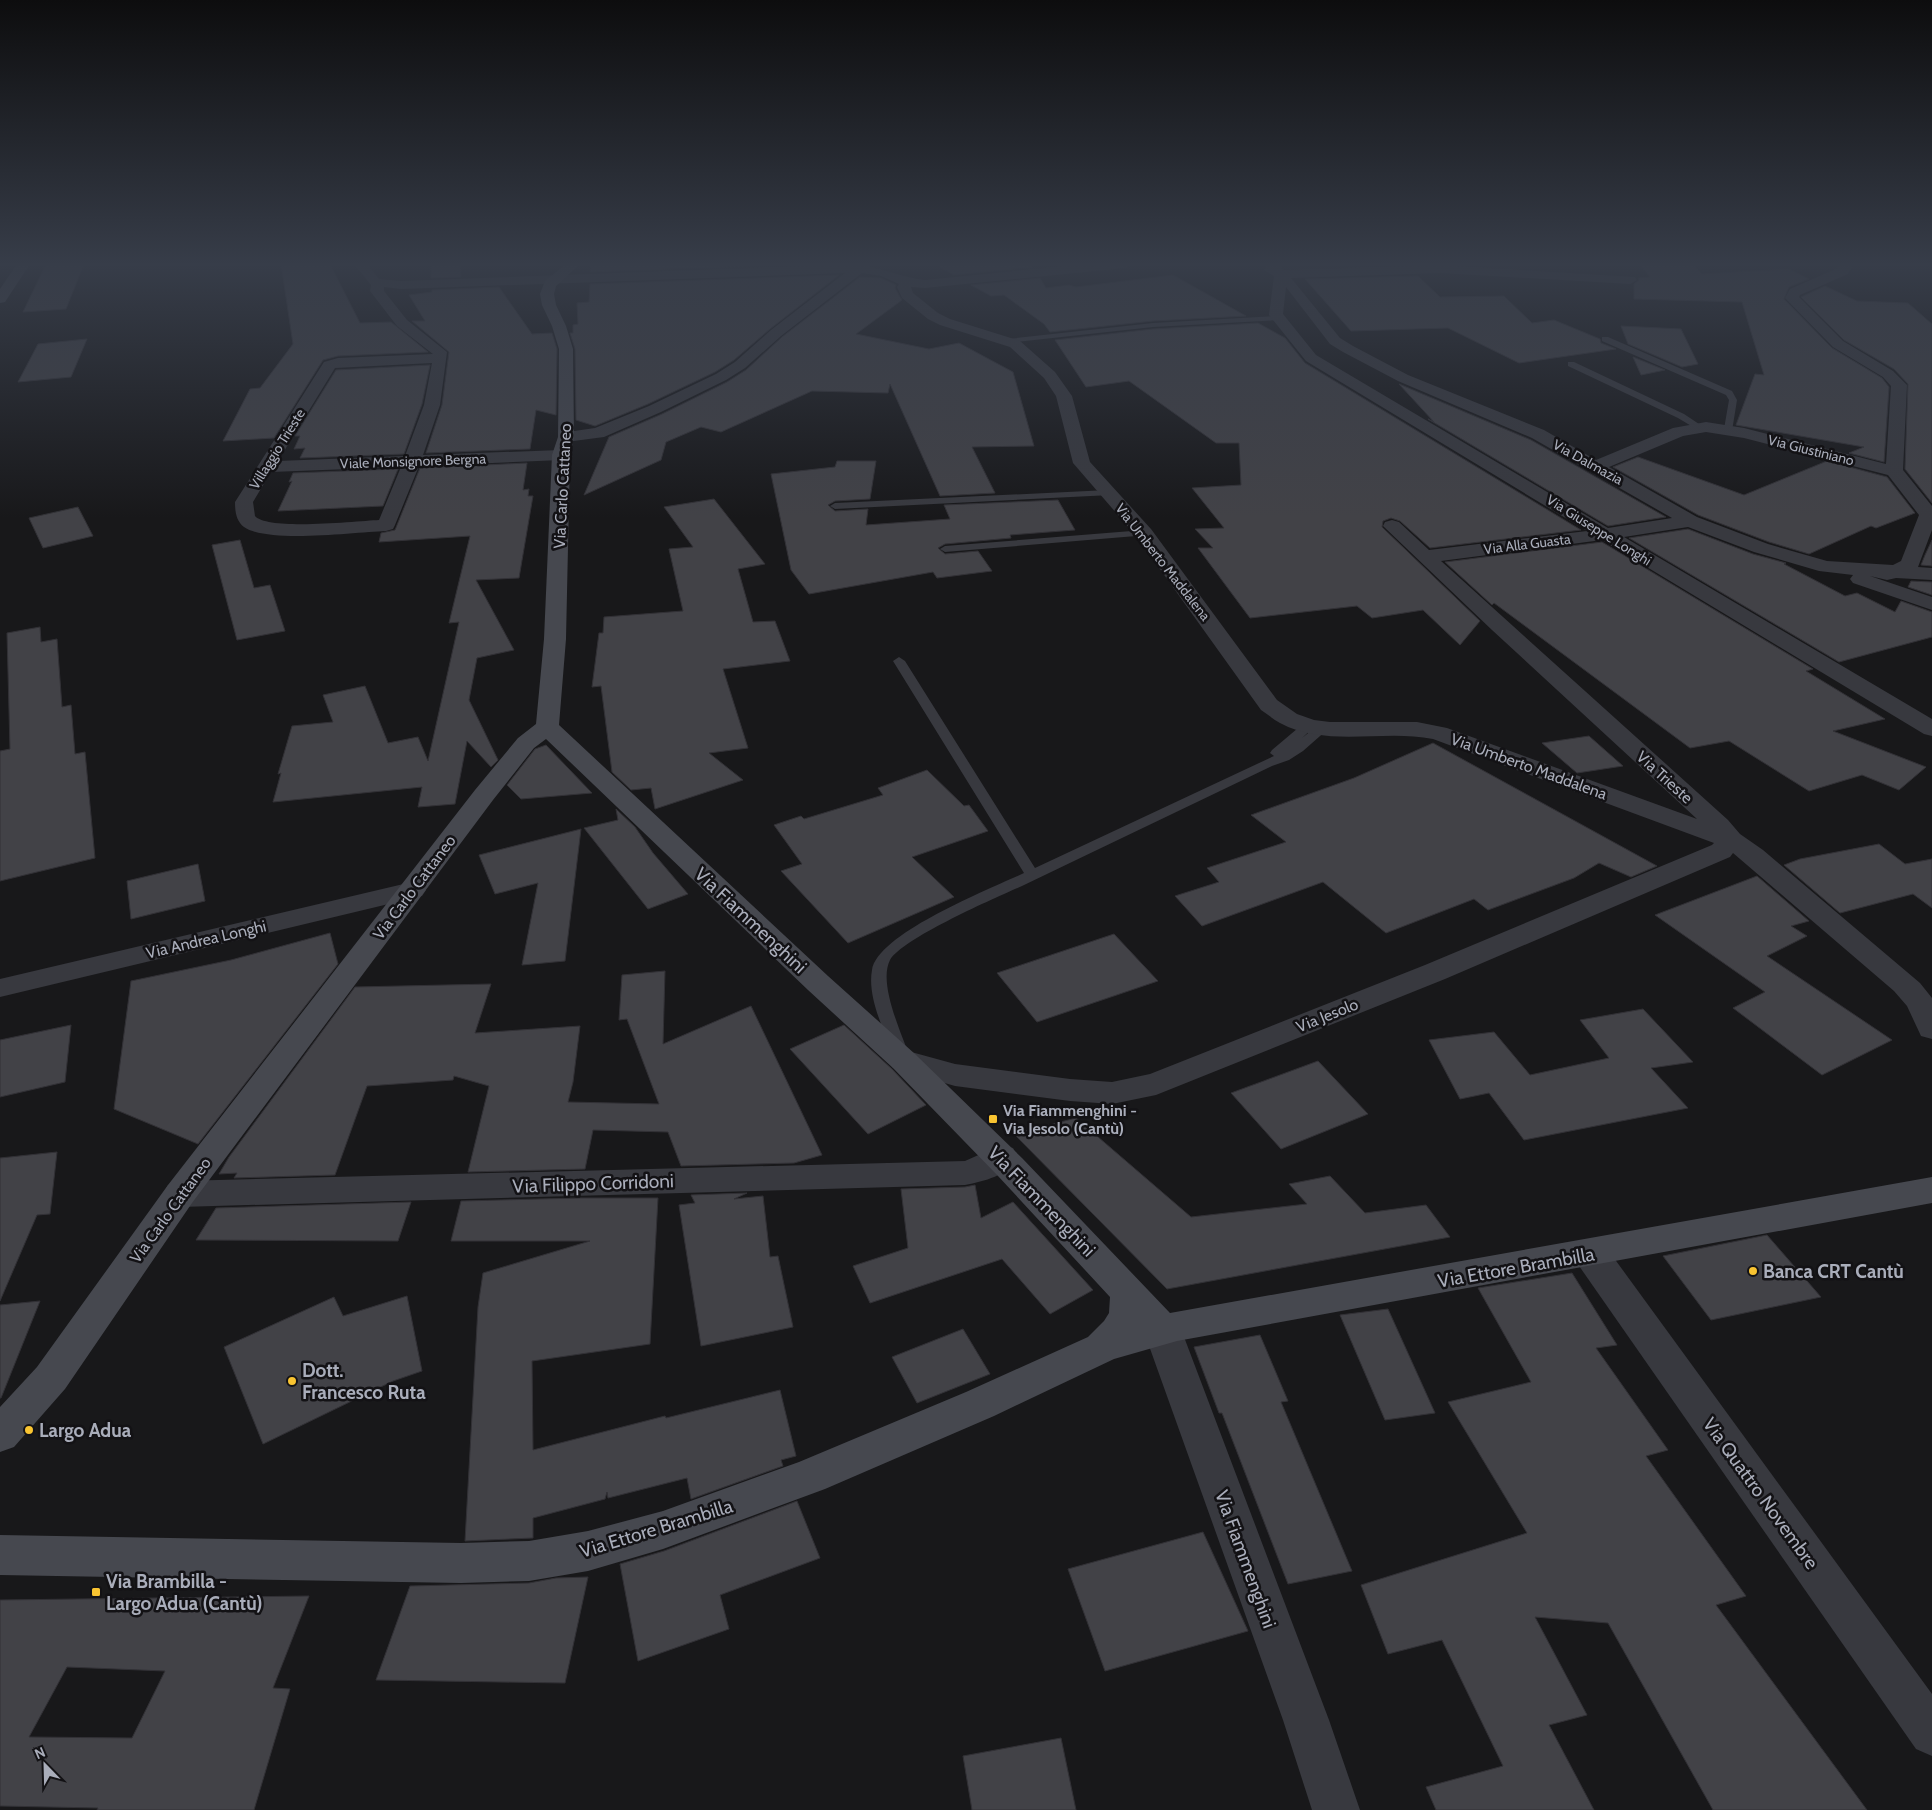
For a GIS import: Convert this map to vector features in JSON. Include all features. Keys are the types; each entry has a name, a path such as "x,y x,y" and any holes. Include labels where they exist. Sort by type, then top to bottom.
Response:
{"street":[{"path":"435,348 440,352 440,358"},
{"name":"Via Carlo Cattaneo","path":"0,1435 51,1378 180,1194 511,760 526,743 547,727 555,639 566,348"},
{"name":"Viale Monsignore Bergna","path":"266,467 412,462 563,446 662,406 721,377 740,365 759,348"},
{"name":"Via Umberto Maddalena","path":"1021,348 1050,376 1064,396 1082,463 1144,533 1269,705 1285,716 1315,728 1335,731 1406,727 1428,729 1730,840"},
{"name":"Via Giuseppe Longhi","path":"1303,348 1316,362 1932,729"},
{"name":"Via Dalmazia","path":"1347,348 1403,378 1538,434 1597,466 1690,521 1754,546 1826,567 1893,581"},
{"path":"1845,348 1888,374 1899,385 1894,472 1928,515 1910,564 1893,581"},
{"name":"Villaggio Trieste","path":"440,358 432,406 412,462 386,525 280,530 258,527 249,522 244,509 244,502 329,364 338,362 440,358"},
{"name":"Via Giustiniano","path":"1597,466 1679,432 1700,428 1729,429 1894,472"},
{"name":"Via Alla Guasta","path":"1424,557 1690,521"},
{"name":"Via Trieste","path":"1392,526 1719,826 1730,840 1761,863 1904,984 1926,998 1926,1011 1932,1029"},
{"path":"1893,581 1932,574"},
{"path":"1893,581 1932,604"},
{"name":"Via Fiammenghini","path":"547,727 818,984 904,1061 1001,1157 1162,1329 1306,1720 1336,1810"},
{"name":"Via Jesolo","path":"904,1061 955,1075 1070,1090 1112,1092 1134,1090 1156,1084 1435,972 1702,860 1721,851 1730,840"},
{"name":"Via Andrea Longhi","path":"0,988 412,890"},
{"name":"Via Filippo Corridoni","path":"180,1194 966,1173 990,1166 1001,1157"},
{"name":"Via Ettore Brambilla","path":"0,1555 462,1563 529,1561 588,1551 663,1530 810,1476 980,1404 1100,1348 1162,1329 1932,1190"},
{"name":"Via Quattro Novembre","path":"1590,1253 1932,1733"},
{"name":"Via Ettore Brambilla","path":"1100,1348 1117,1332 1127,1315 1128,1292"}],"lane":[{"path":"1628,348 1729,394 1733,400 1729,429"},
{"path":"1571,364 1682,416 1700,428"},
{"path":"835,506 1108,493"},
{"path":"945,549 1144,533"},
{"path":"899,661 1032,874"},
{"path":"904,1061 888,1017 880,987 882,962 899,943 917,931 1032,874 1162,815 1267,763 1284,757 1298,748 1315,728"}],"building":[{"path":"36,348 83,348 71,377 18,382"},
{"path":"290,348 424,348 428,352 338,356 323,360 274,438 223,441 250,389 260,388"},
{"path":"445,348 557,348 556,415 536,410 530,449 426,453 442,405 449,352"},
{"path":"747,348 715,372 648,404 595,426 576,420 575,349"},
{"path":"769,348 969,348 1013,372 1034,446 972,447 995,493 940,496 890,384 888,393 812,391 721,432 701,427 666,442 661,460 584,495 609,437 662,414 727,382 746,370"},
{"path":"1061,348 1293,348 1305,363 1581,530 1430,548 1400,521 1391,518 1383,521 1382,527 1480,621 1460,645 1423,610 1372,618 1357,606 1250,618 1198,548 1213,548 1195,529 1224,528 1192,488 1241,485 1239,443 1216,443 1129,381 1086,387"},
{"path":"1490,348 1616,349 1519,363"},
{"path":"1638,348 1690,348 1698,364 1682,367"},
{"path":"1756,348 1833,348 1882,378 1889,387 1884,462 1849,453 1864,447 1736,425 1755,374 1764,375"},
{"path":"1859,348 1932,348 1932,503 1905,469 1908,384 1894,369"},
{"path":"1633,357 1665,370 1641,375"},
{"path":"430,365 422,404 404,454 300,458 305,448 294,449 300,436 295,436 336,370"},
{"path":"1399,384 1531,440 1666,517 1608,526 1428,419 1434,422"},
{"path":"1638,457 1744,495 1827,461 1887,477 1915,513 1876,528 1871,526 1809,554 1769,542 1698,515 1613,467"},
{"path":"837,461 876,461 870,499 835,501 828,505 835,511 868,509 866,525 950,519 944,505 1058,500 1075,530 1010,535 1011,538 945,544 938,548 945,554 978,551 992,571 937,578 933,572 809,594 791,570 771,474 835,467"},
{"path":"527,463 523,490 529,489 528,496 533,496 519,578 476,580 514,650 477,658 469,700 498,760 491,767 467,741 455,804 418,807 422,787 273,802 281,773 278,774 292,726 333,722 323,695 365,686 388,743 418,737 428,761 459,622 449,623 470,536 379,542 381,533 395,530 420,468"},
{"path":"398,469 383,506 278,511 292,481 289,482 293,473"},
{"path":"714,499 765,564 738,569 753,622 775,621 790,661 723,669 748,748 709,753 743,780 655,809 651,788 631,790 612,772 601,686 592,687 599,633 603,633 604,617 683,611 669,549 693,547 664,507"},
{"path":"78,507 93,536 43,548 29,518"},
{"path":"1688,529 1753,554 1786,563 1784,564 1845,596 1857,593 1895,612 1901,601 1932,612 1932,637 1839,662 1629,538"},
{"path":"240,540 254,588 270,585 285,631 237,640 212,545"},
{"path":"1932,540 1932,566 1921,565 1925,555"},
{"path":"1602,542 1813,669 1806,671 1885,719 1833,731 1926,767 1899,790 1862,775 1809,791 1729,741 1690,748 1494,603 1492,605 1445,562"},
{"path":"1911,581 1932,582 1932,595 1908,587"},
{"path":"40,627 41,642 57,639 62,707 71,705 75,754 85,752 95,858 0,881 0,751 10,749 7,633"},
{"path":"1589,736 1623,766 1577,773 1542,743"},
{"path":"1433,743 1657,866 1631,877 1599,863 1574,878 1488,910 1474,899 1386,933 1323,882 1202,926 1175,896 1219,882 1207,868 1286,842 1251,815 1354,778"},
{"path":"546,745 592,793 521,799 507,785 535,749"},
{"path":"927,770 964,806 969,805 988,831 912,857 954,897 848,943 781,871 802,864 774,825 801,816 804,819 883,795 878,788"},
{"path":"616,809 635,827 653,853 688,894 648,909 584,828 618,820"},
{"path":"581,829 565,961 522,965 538,883 495,894 479,855"},
{"path":"1879,844 1905,864 1932,859 1932,908 1913,894 1840,913 1784,865 1800,859"},
{"path":"198,864 205,901 131,919 127,881"},
{"path":"1757,876 1809,921 1791,926 1807,936 1767,956 1892,1040 1822,1075 1733,1008 1765,992 1655,915"},
{"path":"330,933 338,964 198,1144 114,1109 131,981 231,960"},
{"path":"1114,934 1158,981 1037,1022 997,973"},
{"path":"665,971 663,1044 751,1006 822,1155 794,1163 681,1166 668,1132 593,1130 585,1169 468,1172 489,1086 454,1076 453,1080 367,1086 335,1175 234,1178 237,1173 219,1174 229,1157 355,987 491,984 475,1033 580,1026 573,1082 568,1102 659,1104 627,1019 619,1020 622,975"},
{"path":"1643,1009 1693,1062 1651,1068 1688,1108 1524,1140 1489,1093 1460,1099 1429,1040 1494,1032 1530,1075 1609,1058 1580,1020"},
{"path":"71,1025 65,1082 0,1097 0,1040"},
{"path":"844,1025 892,1069 926,1105 868,1134 790,1049"},
{"path":"1318,1061 1368,1114 1281,1149 1231,1093"},
{"path":"1076,1118 1191,1217 1307,1204 1289,1184 1330,1176 1365,1213 1426,1205 1450,1237 1167,1289 1014,1134"},
{"path":"57,1152 50,1214 37,1215 0,1301 0,1158"},
{"path":"975,1185 981,1218 1013,1202 1093,1290 1050,1314 1002,1259 870,1303 853,1266 908,1248 901,1189"},
{"path":"747,1193 734,1199 763,1196 770,1257 778,1256 793,1327 701,1346 679,1205 695,1203 691,1195"},
{"path":"658,1198 650,1344 532,1361 533,1450 665,1416 666,1418 780,1390 796,1456 781,1460 783,1466 691,1499 687,1478 608,1498 607,1492 605,1499 533,1518 533,1538 465,1541 478,1307 483,1273 590,1241 451,1241 461,1201"},
{"path":"411,1202 398,1241 196,1240 216,1208"},
{"path":"1767,1235 1821,1297 1711,1320 1663,1256"},
{"path":"1572,1273 1617,1345 1596,1348 1668,1450 1646,1456 1746,1596 1716,1605 1867,1810 1713,1810 1608,1623 1535,1617 1587,1715 1549,1725 1594,1810 1436,1810 1426,1787 1503,1766 1442,1640 1388,1654 1361,1585 1527,1533 1448,1402 1531,1382 1478,1288"},
{"path":"407,1296 422,1371 393,1381 263,1444 224,1347 334,1297 343,1316"},
{"path":"40,1301 1,1398 0,1398 0,1305"},
{"path":"1388,1309 1435,1413 1385,1420 1340,1315"},
{"path":"963,1329 990,1374 917,1403 892,1357"},
{"path":"1260,1335 1288,1401 1281,1402 1352,1571 1288,1584 1222,1413 1219,1413 1194,1347"},
{"path":"797,1501 820,1558 720,1595 729,1629 638,1661 620,1564 664,1551"},
{"path":"1203,1532 1248,1631 1105,1671 1068,1569"},
{"path":"588,1577 565,1683 376,1680 410,1586 529,1583 556,1578"},
{"path":"309,1596 273,1688 290,1689 254,1810 97,1810 98,1808 0,1806 0,1600","holes":["67,1667 165,1671 132,1738 29,1737"]},
{"path":"1061,1738 1076,1810 972,1810 963,1756"}],"place":[{"name":"Via Fiammenghini - Via Jesolo (Cantù)","path":"993,1119"},
{"name":"Banca CRT Cantù","path":"1753,1271"},
{"name":"Dott. Francesco Ruta","path":"292,1381"},
{"name":"Largo Adua","path":"29,1430"},
{"name":"Via Brambilla - Largo Adua (Cantù)","path":"96,1592"}]}
